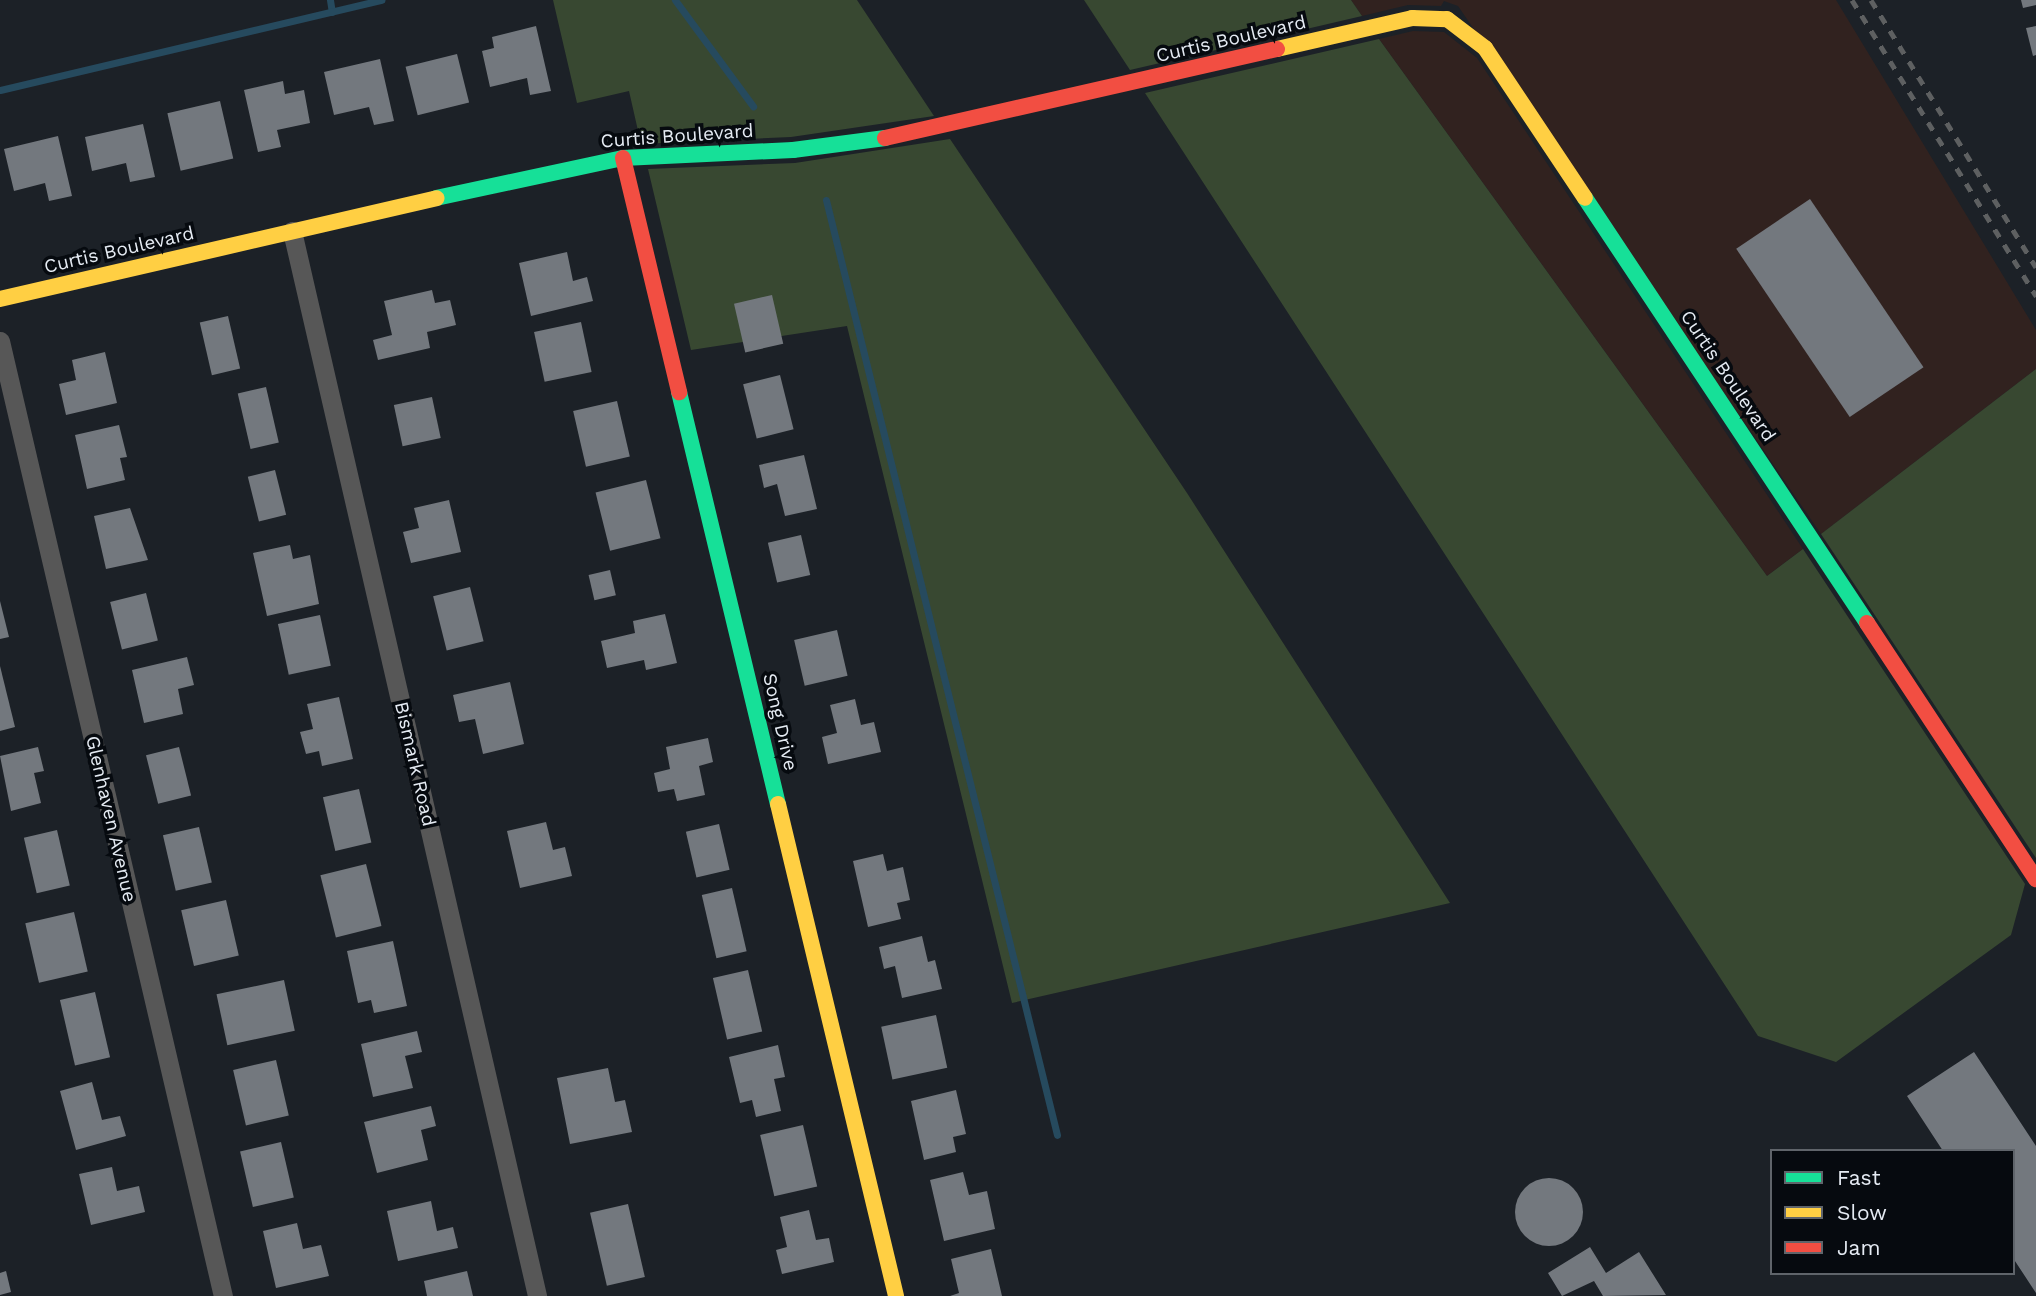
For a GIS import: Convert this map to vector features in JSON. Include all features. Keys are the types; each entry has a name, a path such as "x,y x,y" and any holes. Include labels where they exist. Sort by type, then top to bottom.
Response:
{"street":[{"name":"Curtis Boulevard","path":"0,299 623,158 793,150 919,132 1412,18 1447,19 1485,48 2036,879"},
{"name":"Song Drive","path":"623,158 896,1296"},
{"name":"Bismark Road","path":"292,232 537,1296"},
{"name":"Glenhaven Avenue","path":"0,341 223,1296"}],"shaded area":[{"path":"1351,0 1836,0 2036,330 2036,369 1821,534 1458,6 1444,1 1441,6 1408,5 1362,16"},
{"path":"1413,31 1444,32 1477,58 1803,549 1767,576 1379,39"}],"green space":[{"path":"553,0 857,0 934,116 791,137 641,144 629,91 577,103"},
{"path":"1084,0 1351,0 1362,16 1130,70"},
{"path":"1379,39 1767,576 1803,549 2025,884 2011,935 1836,1062 1758,1036 1145,93"},
{"path":"950,139 1187,493 1450,903 1012,1003 847,326 691,350 648,169 795,163"},
{"path":"2036,369 2036,858 1821,534"}],"building":[{"path":"2021,0 2036,0 2036,5 2023,8"},
{"path":"536,26 551,91 530,95 527,78 490,87 482,51 494,48 492,37"},
{"path":"2036,26 2036,55 2033,56 2026,28"},
{"path":"457,54 469,103 418,115 406,67"},
{"path":"380,59 394,121 374,125 369,107 334,115 324,72"},
{"path":"283,81 285,94 304,90 310,123 277,130 281,147 258,152 244,90"},
{"path":"220,101 233,158 181,171 167,113"},
{"path":"143,124 155,177 130,182 126,163 92,171 85,137"},
{"path":"58,136 72,196 49,201 45,183 14,191 4,149"},
{"path":"1810,199 1924,367 1850,417 1736,249"},
{"path":"567,252 573,281 587,277 593,301 531,316 519,263"},
{"path":"432,290 435,303 450,300 456,325 427,332 430,348 378,360 373,340 392,335 384,301"},
{"path":"772,295 783,344 745,352 734,304"},
{"path":"228,316 240,369 212,375 200,323"},
{"path":"581,322 592,372 545,382 534,332"},
{"path":"105,352 117,403 66,415 59,384 76,380 72,360"},
{"path":"780,375 794,429 757,439 743,384"},
{"path":"266,387 279,443 251,449 238,394"},
{"path":"432,397 441,438 403,446 394,405"},
{"path":"617,401 630,457 586,467 573,411"},
{"path":"119,425 127,457 120,458 125,480 87,489 75,435"},
{"path":"804,455 817,509 785,516 777,484 764,488 759,465"},
{"path":"275,470 286,515 259,521 248,477"},
{"path":"646,480 661,538 610,551 596,493"},
{"path":"449,500 461,552 411,563 403,532 419,528 414,508"},
{"path":"130,508 148,560 106,569 94,516"},
{"path":"801,535 810,575 777,583 768,543"},
{"path":"290,545 293,559 310,555 319,604 267,616 253,553"},
{"path":"610,570 616,595 594,600 589,575"},
{"path":"470,587 484,641 447,651 433,596"},
{"path":"146,593 158,641 122,649 110,602"},
{"path":"0,601 9,637 0,639"},
{"path":"665,614 677,663 646,670 644,660 607,668 601,641 635,633 633,621"},
{"path":"320,615 331,666 289,675 278,624"},
{"path":"837,630 848,676 805,686 794,640"},
{"path":"187,657 194,685 178,689 183,714 144,723 132,670"},
{"path":"0,666 15,727 0,731"},
{"path":"510,682 524,744 483,754 475,719 459,722 453,695"},
{"path":"339,697 353,759 322,766 319,751 306,754 300,732 313,729 307,704"},
{"path":"855,699 861,725 874,722 881,752 828,764 822,737 837,733 830,705"},
{"path":"708,738 713,762 699,766 705,795 677,801 674,789 658,792 654,773 670,769 666,747"},
{"path":"38,747 44,771 34,773 41,803 11,811 0,756"},
{"path":"179,747 191,796 158,804 146,755"},
{"path":"359,789 371,843 335,851 323,797"},
{"path":"546,822 553,850 565,847 572,876 520,888 507,831"},
{"path":"719,824 730,870 696,877 686,832"},
{"path":"199,827 212,883 176,891 163,835"},
{"path":"57,830 70,886 37,893 24,838"},
{"path":"883,854 887,871 903,867 910,900 897,903 901,919 868,927 853,861"},
{"path":"366,864 381,926 336,937 320,875"},
{"path":"732,888 747,951 716,958 702,895"},
{"path":"226,900 239,956 194,966 181,910"},
{"path":"74,912 88,971 39,983 25,923"},
{"path":"922,936 928,962 935,960 942,989 902,998 895,966 884,969 879,947"},
{"path":"393,941 407,1006 374,1013 371,1000 358,1003 347,951"},
{"path":"748,970 762,1031 727,1039 713,978"},
{"path":"284,980 295,1031 227,1045 217,994"},
{"path":"95,992 110,1057 75,1065 60,1000"},
{"path":"936,1015 947,1068 892,1079 881,1027"},
{"path":"417,1031 422,1052 405,1056 413,1088 373,1097 361,1044"},
{"path":"778,1045 785,1077 774,1079 781,1111 756,1117 752,1100 740,1103 729,1057"},
{"path":"1974,1052 2036,1146 2036,1293 2015,1261 2015,1149 1942,1149 1907,1096"},
{"path":"276,1060 289,1116 246,1125 233,1070"},
{"path":"608,1068 615,1102 625,1100 632,1132 570,1144 557,1078"},
{"path":"92,1082 102,1120 120,1116 126,1136 76,1150 60,1091"},
{"path":"956,1090 966,1134 953,1137 956,1152 924,1160 911,1101"},
{"path":"431,1106 436,1126 421,1130 428,1160 377,1173 364,1122"},
{"path":"803,1125 817,1186 774,1196 760,1135"},
{"path":"281,1142 294,1198 253,1207 240,1151"},
{"path":"112,1167 117,1191 139,1186 145,1212 91,1225 79,1174"},
{"path":"963,1172 969,1195 987,1191 995,1229 944,1241 930,1180"},
{"path":"1549,1178 1562,1181 1573,1188 1580,1199 1583,1212 1580,1225 1573,1236 1562,1243 1549,1246 1536,1243 1525,1236 1518,1225 1515,1212 1518,1199 1525,1188 1536,1181"},
{"path":"431,1201 437,1231 453,1227 458,1248 398,1261 387,1211"},
{"path":"628,1204 645,1277 607,1286 590,1213"},
{"path":"809,1210 816,1240 829,1238 834,1262 782,1274 776,1250 787,1247 780,1217"},
{"path":"297,1223 303,1249 321,1245 329,1276 276,1288 263,1231"},
{"path":"1590,1247 1606,1273 1639,1252 1666,1295 1603,1296 1594,1281 1562,1296 1548,1273"},
{"path":"991,1249 1002,1296 950,1296 959,1293 951,1259"},
{"path":"6,1271 11,1292 0,1295 0,1273"},
{"path":"467,1271 473,1296 427,1296 424,1281"}],"waterway":[{"path":"330,0 332,12"},
{"path":"0,90 382,0"},
{"path":"675,0 753,106"},
{"path":"826,200 1057,1135"}],"railway":[{"path":"1852,0 2036,296"},
{"path":"1871,0 2036,267"}],"traffic: fast":[{"path":"436,198 623,158 793,150 885,138"},
{"path":"1585,198 1867,623"},
{"path":"679,392 778,804"}],"traffic: slow":[{"path":"1277,49 1412,18 1447,19 1485,48 1585,198"},
{"path":"0,299 436,198"},
{"path":"778,804 896,1296"}],"traffic: jam":[{"path":"885,138 1277,49"},
{"path":"623,158 679,392"},
{"path":"1867,623 2036,879"}]}
